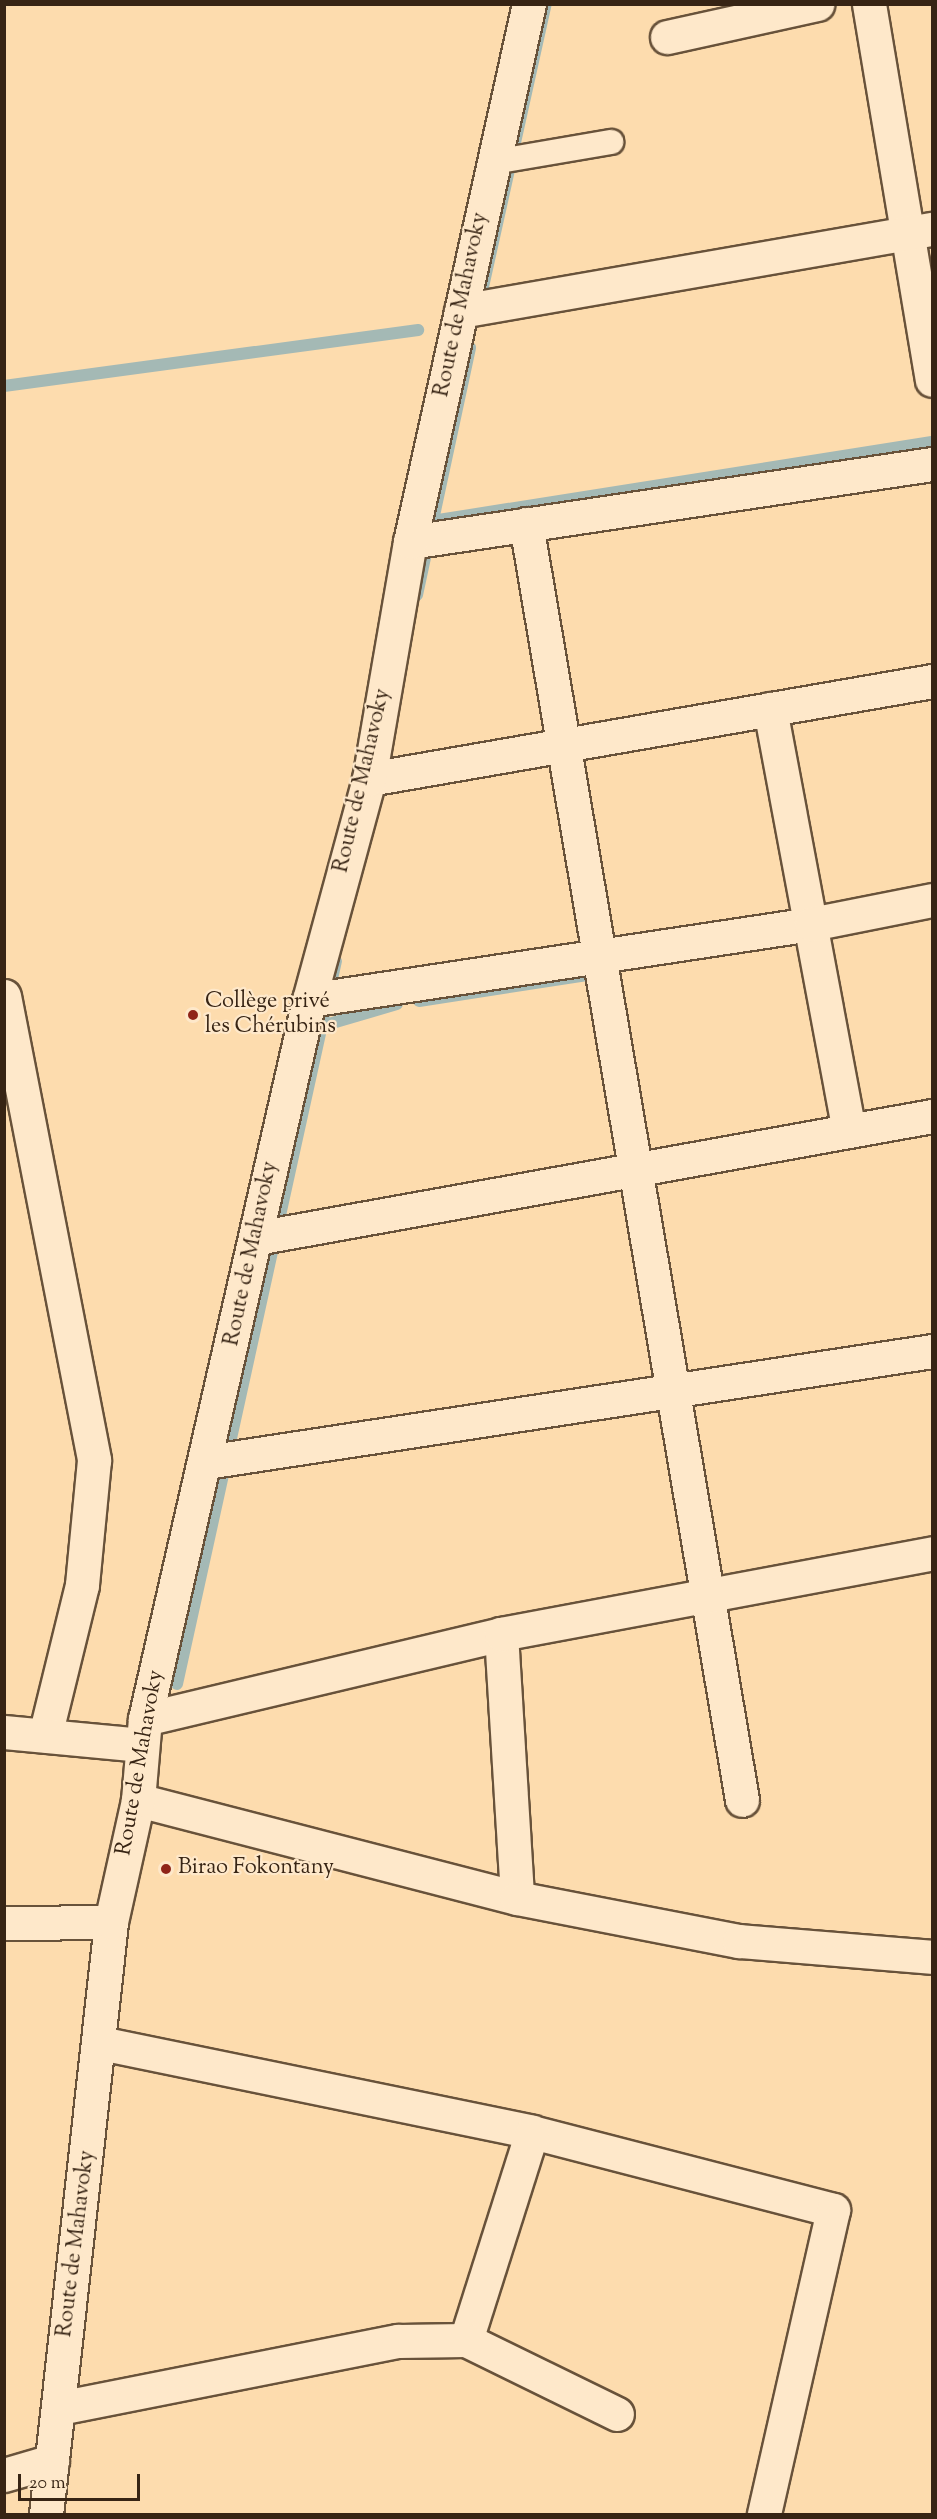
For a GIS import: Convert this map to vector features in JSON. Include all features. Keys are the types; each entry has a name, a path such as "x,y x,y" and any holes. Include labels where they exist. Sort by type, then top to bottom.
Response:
{"street":[{"name":"Route de Mahavoky","path":"46,2514 100,2043 111,1922 138,1800 143,1732 309,1000 369,779 410,542 461,311 503,160 529,4"},
{"path":"667,38 817,4"},
{"path":"868,4 920,231 933,380"},
{"path":"461,311 811,254 920,231"},
{"path":"410,542 933,464"},
{"path":"526,524 742,1800"},
{"path":"369,779 933,681"},
{"path":"770,709 849,1131"},
{"path":"309,1000 811,924 933,900"},
{"path":"4,996 94,1460 82,1585 45,1736"},
{"path":"256,1238 933,1116"},
{"path":"206,1462 933,1351"},
{"path":"4,1732 45,1736 143,1732 501,1634 933,1552"},
{"path":"501,1634 517,1898"},
{"path":"138,1800 517,1898 739,1941 933,1957"},
{"path":"4,1923 111,1922"},
{"path":"100,2043 532,2132 833,2210 764,2514"},
{"path":"466,2340 532,2132"},
{"path":"58,2408 398,2341 466,2340 617,2414"},
{"path":"4,2475 52,2461"}],"lane":[{"path":"503,160 611,142"}],"waterway":[{"path":"479,305 546,4"},
{"path":"4,386 418,330"},
{"path":"417,595 470,348"},
{"path":"432,521 932,442"},
{"path":"177,1684 336,961"},
{"path":"419,1001 587,975"},
{"path":"322,1026 397,1004"}],"place":[{"name":"Collège privé les Chérubins","path":"193,1015"},
{"name":"Birao Fokontany","path":"166,1869"}]}
